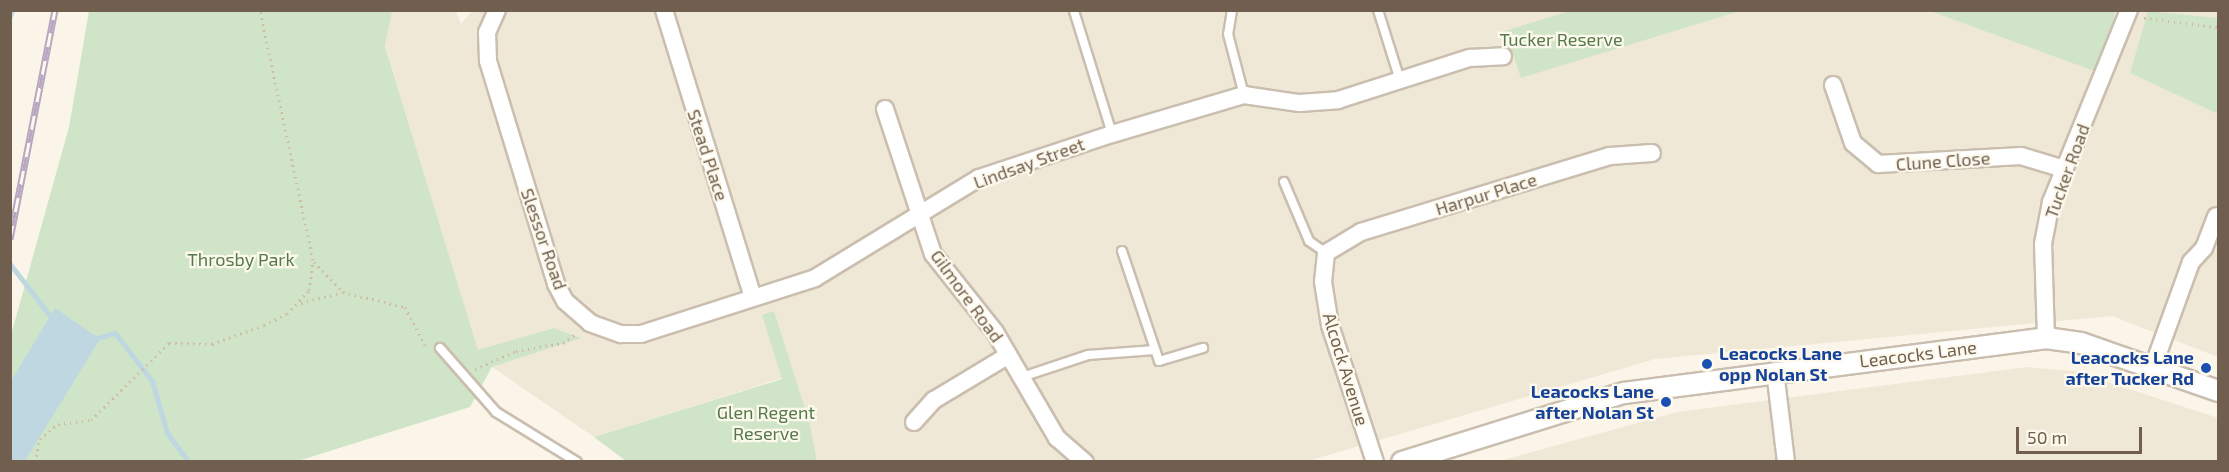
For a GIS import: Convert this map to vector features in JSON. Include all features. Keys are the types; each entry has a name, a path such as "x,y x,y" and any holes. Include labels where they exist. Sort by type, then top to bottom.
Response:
{"street":[{"name":"Slessor Road","path":"496,10 487,32 488,61 550,267 566,301 590,323 621,334 641,334 815,278 918,216"},
{"name":"Stead Place","path":"664,10 753,298"},
{"name":"Tucker Road","path":"2046,338 2043,244 2051,202 2128,13"},
{"name":"Lindsay Street","path":"918,216 979,178 1112,134 1244,95 1318,103 1470,58 1503,56"},
{"name":"Clune Close","path":"1833,85 1853,143 1878,164 2022,156 2064,169"},
{"name":"Gilmore Road","path":"885,109 918,216 945,273 1009,355 1057,438 1085,462"},
{"name":"Harpur Place","path":"1326,253 1361,232 1429,211 1610,156 1652,153"},
{"path":"2153,367 2191,262 2204,248 2216,216"},
{"name":"Alcock Avenue","path":"1326,253 1323,282 1330,325 1375,462"},
{"name":"Leacocks Lane","path":"1402,462 1624,393 1775,371 2046,338 2081,343 2218,390"},
{"path":"914,422 934,400 1009,355"},
{"path":"1775,371 1786,462"}],"lane":[{"path":"1232,10 1228,34 1244,95"},
{"path":"1378,10 1400,80"},
{"path":"1074,11 1112,134"},
{"path":"1284,182 1309,241 1326,253"},
{"path":"1122,251 1159,361 1203,348"},
{"path":"440,348 496,412 577,462"},
{"path":"1022,377 1088,355 1155,350"}],"path":[{"path":"260,10 313,260 314,276 301,304"},
{"path":"2128,13 2218,27"},
{"path":"313,260 343,292"},
{"path":"35,462 40,439 58,424 91,420 105,410 169,343 212,344 287,314 301,304 343,292 405,307 430,355"},
{"path":"465,377 516,351 563,343 590,323"}],"shaded area":[{"path":"392,10 456,11 461,24 473,10 2218,11 2218,357 2112,316 1655,359 1308,461 817,462 810,424 773,311 763,316 782,378 594,437 492,367 580,338 554,328 478,351 385,45"},
{"path":"2027,367 2074,371 2218,418 2218,461 1496,462 1677,412"}],"green space":[{"name":"Tucker Reserve","path":"1572,10 1740,11 1521,78 1505,31"},
{"name":"Throsby Park","path":"89,11 392,11 385,46 478,350 554,328 581,338 492,367 470,407 298,461 11,462 11,335 69,127"},
{"path":"1930,11 2115,11 2113,30 2094,71"},
{"path":"2148,11 2218,18 2218,114 2130,73"},
{"name":"Glen Regent Reserve","path":"774,311 810,424 817,461 626,461 594,437 782,379 762,315"}],"water":[{"path":"55,308 100,339 25,461 11,461 11,381"}],"waterway":[{"path":"10,16 12,10"},
{"path":"10,264 55,322"},
{"path":"94,339 115,333 152,381 167,433 189,462"}],"railway":[{"path":"10,239 55,10"}],"place":[{"name":"Leacocks Lane opp Nolan St","path":"1707,364"},
{"name":"Leacocks Lane after Tucker Rd","path":"2206,368"},
{"name":"Leacocks Lane after Nolan St","path":"1666,402"}]}
